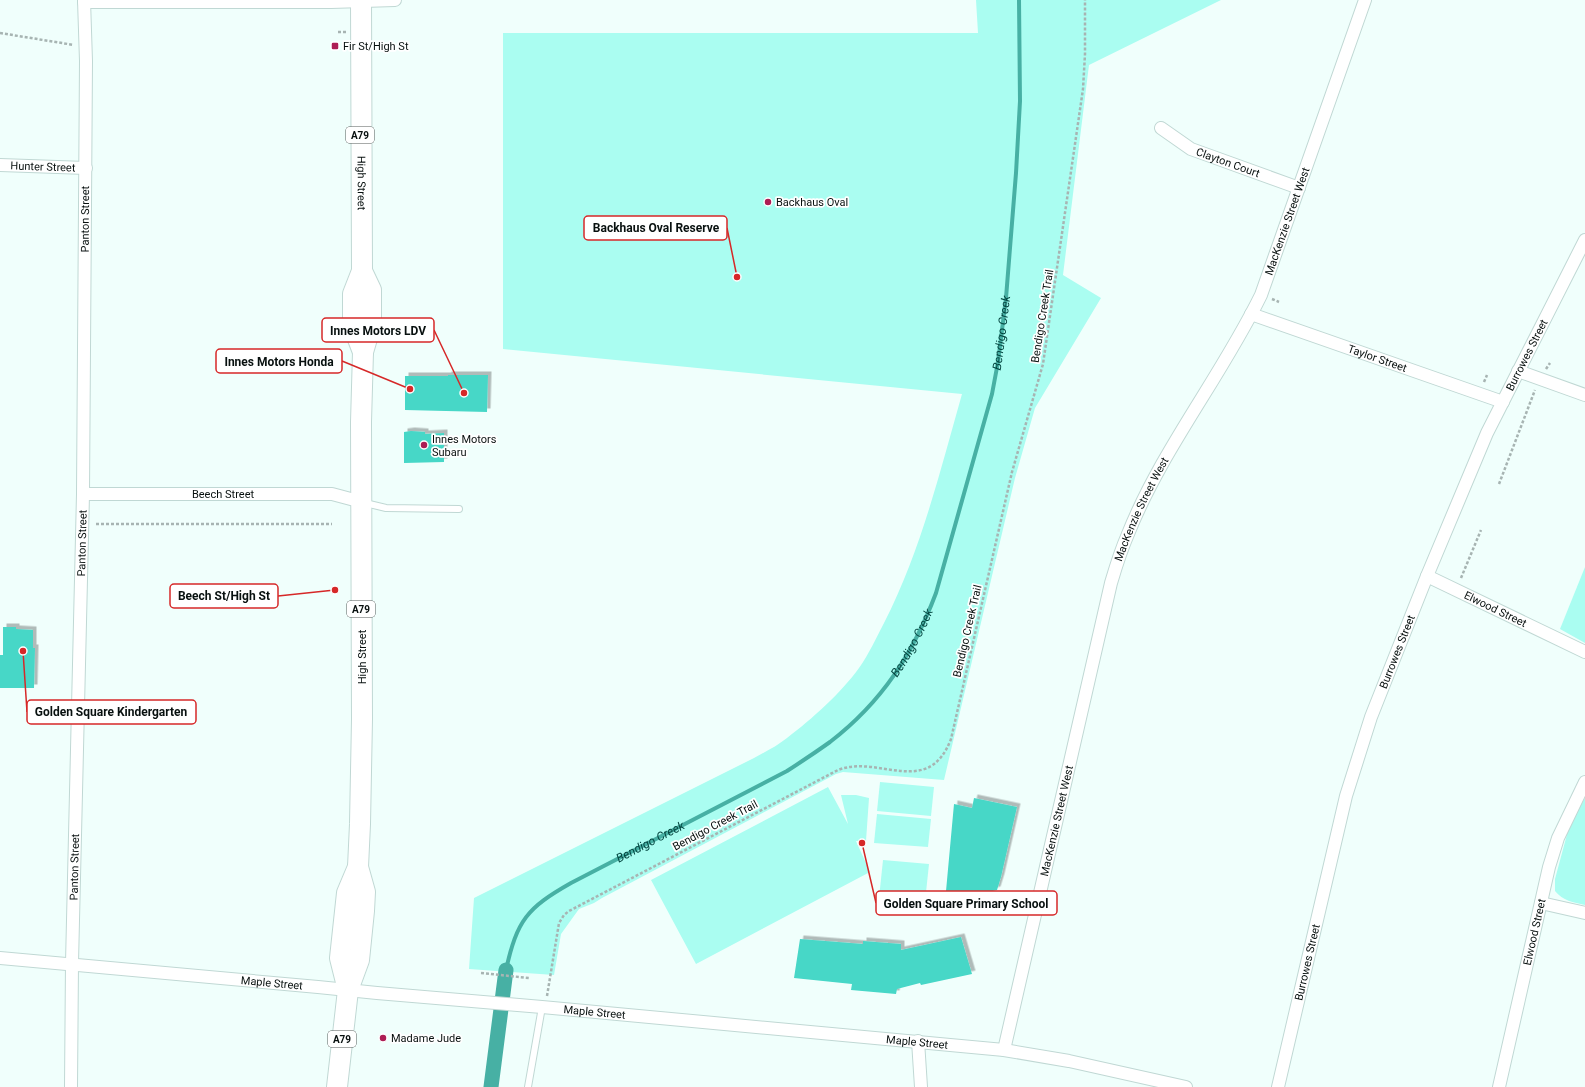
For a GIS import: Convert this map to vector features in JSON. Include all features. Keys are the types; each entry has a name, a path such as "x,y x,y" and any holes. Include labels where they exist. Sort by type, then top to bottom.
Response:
{"highway":[{"name":"High Street","path":"337,1087 348,990 340,958 348,893 358,867 362,759 361,422 363,352 371,325 371,290 362,270 360,0"}],"street":[{"path":"84,1 395,0"},
{"name":"MacKenzie Street West","path":"1004,1050 1111,582 1119,557 1128,533 1151,486 1252,314 1270,273 1365,0"},
{"name":"Panton Street","path":"71,1087 72,963 83,494 86,168 86,47 84,1"},
{"name":"Clayton Court","path":"1161,128 1191,149 1299,188"},
{"name":"Hunter Street","path":"0,165 86,168"},
{"name":"Burrowes Street","path":"1278,1087 1346,796 1371,717 1427,576 1487,433 1585,240"},
{"name":"Taylor Street","path":"1252,314 1503,402"},
{"path":"1518,371 1585,395"},
{"name":"Beech Street","path":"83,494 332,494 362,502"},
{"name":"Elwood Street","path":"1427,576 1585,652"},
{"name":"Elwood Street","path":"1499,1087 1549,867 1558,838 1585,782"},
{"path":"1541,903 1585,913"},
{"name":"Maple Street","path":"0,958 72,963 348,990 1004,1050 1069,1060 1186,1087"},
{"path":"918,1041 921,1087"}],"lane":[{"path":"362,502 386,508 459,509"},
{"path":"528,1087 542,1007"}],"path":[{"name":"Bendigo Creek Trail","path":"542,1007 548,993 559,924 561,919 569,911 838,770 855,767 905,772 915,771 934,764 945,752 951,739 1012,472 1043,364 1083,89 1085,54 1085,0"},
{"path":"0,33 86,47"},
{"path":"1483,384 1487,375"},
{"path":"1499,484 1534,391"},
{"path":"96,524 332,524"},
{"path":"1459,582 1481,530"},
{"path":"481,973 529,978"}],"shaded area":[{"path":"976,0 1221,0 1089,65 1063,275 1101,298 1035,408 1015,478 944,780 843,772 836,774 594,903 579,909 561,934 554,975 469,969 474,898 771,749 806,723 835,696 852,677 863,663 872,646 909,568 929,510 962,394 503,349 503,33 978,33"},
{"path":"1585,567 1585,643 1560,629"},
{"path":"880,782 934,787 931,816 877,811"},
{"path":"828,787 848,824 841,795 856,795 869,798 866,841 856,841 870,872 696,964 651,880"},
{"path":"1585,798 1585,905 1568,901 1561,897 1555,891 1555,879 1569,827"},
{"path":"877,814 931,819 928,847 874,843"},
{"path":"883,860 929,864 925,902 879,898"}],"building":[{"path":"488,375 487,412 405,410 405,376"},
{"name":"Innes Motors Subaru","path":"404,432 425,432 425,434 444,433 444,462 404,463"},
{"path":"3,627 16,627 16,629 33,630 33,648 35,648 34,688 0,688 0,655 3,655"},
{"path":"974,798 1017,807 1001,877 997,890 945,902 954,804 972,808"},
{"path":"961,937 972,974 921,985 920,983 897,989 896,994 851,990 852,984 794,978 800,939 863,944 863,941 901,944 901,950"}],"waterway":[{"name":"Bendigo Creek","path":"506,970 510,953 520,927 534,908 571,883 787,771 825,746 849,727 880,693 894,675 917,636 936,593 992,394 998,362 1006,298 1016,173 1020,101 1019,0"},
{"name":"Bendigo Creek","path":"491,1087 506,970"}],"place":[{"name":"Fir St/High St","path":"335,46"},
{"name":"Backhaus Oval","path":"768,202"},
{"name":"Backhaus Oval Reserve","path":"737,277"},
{"name":"Innes Motors Honda","path":"410,389"},
{"name":"Innes Motors LDV","path":"464,393"},
{"name":"Innes Motors Subaru","path":"424,445"},
{"name":"Beech St/High St","path":"335,590"},
{"name":"Golden Square Kindergarten","path":"23,651"},
{"name":"Golden Square Primary School","path":"862,843"},
{"name":"Madame Jude","path":"383,1038"}]}
